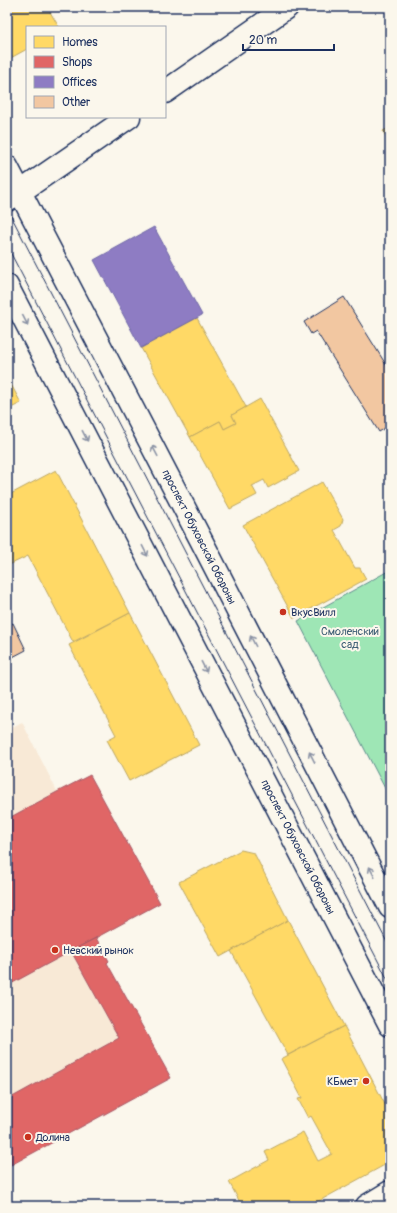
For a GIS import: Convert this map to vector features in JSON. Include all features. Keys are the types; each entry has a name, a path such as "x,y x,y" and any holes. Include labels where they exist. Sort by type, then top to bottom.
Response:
{"main road":[{"path":"166,91 288,7"},
{"path":"14,196 128,118"},
{"name":"проспект Обуховской Обороны","path":"7,167 14,196 390,907"},
{"name":"проспект Обуховской Обороны","path":"7,286 390,1026"},
{"path":"367,1206 390,1192"}],"shaded area":[{"name":"Невский рынок","path":"22,722 57,791 90,775 160,903 97,938 109,961 107,963 171,1078 11,1165 7,1159 7,730"}],"green space":[{"name":"Смоленский сад","path":"390,570 390,798 298,621"}],"building: Homes":[{"path":"7,7 47,7 58,26 26,26 26,50 7,60"},
{"path":"390,127 390,144 383,131"},
{"path":"197,318 246,407 232,415 236,423 224,429 220,421 190,437 141,348"},
{"path":"7,377 21,403 7,410"},
{"path":"260,399 299,471 268,488 264,480 252,486 257,495 230,509 190,437 220,421 224,429 236,423 232,415"},
{"path":"56,470 130,613 73,642 28,556 7,566 7,496"},
{"path":"322,482 343,519 341,526 334,530 355,568 360,568 366,579 294,618 243,525"},
{"path":"130,613 199,745 129,781 107,740 116,735 69,645"},
{"path":"241,850 254,853 288,920 220,957 179,882"},
{"path":"288,920 344,1026 288,1055 231,951"},
{"path":"344,1026 390,1114 390,1162 310,1206 242,1206 229,1182 269,1160 265,1152 303,1132 318,1161 332,1154 311,1116 308,1118 298,1099 302,1098 281,1059"}],"building: Shops":[{"path":"90,775 160,903 7,986 7,819"},
{"path":"96,938 109,961 107,963 171,1078 11,1165 7,1157 7,1100 119,1038 71,951"}],"building: Offices":[{"path":"154,227 202,315 141,348 94,260"}],"building: Other":[{"path":"344,297 390,371 390,425 379,432 316,331 311,334 304,322"},
{"path":"13,623 26,650 7,660 7,626"}],"tram line":[{"path":"7,208 390,948"},
{"path":"7,246 390,984"}],"place":[{"name":"ВкусВилл","path":"283,612"},
{"name":"Невский рынок","path":"55,950"},
{"name":"КБмет","path":"366,1081"},
{"name":"Долина","path":"28,1137"}]}
